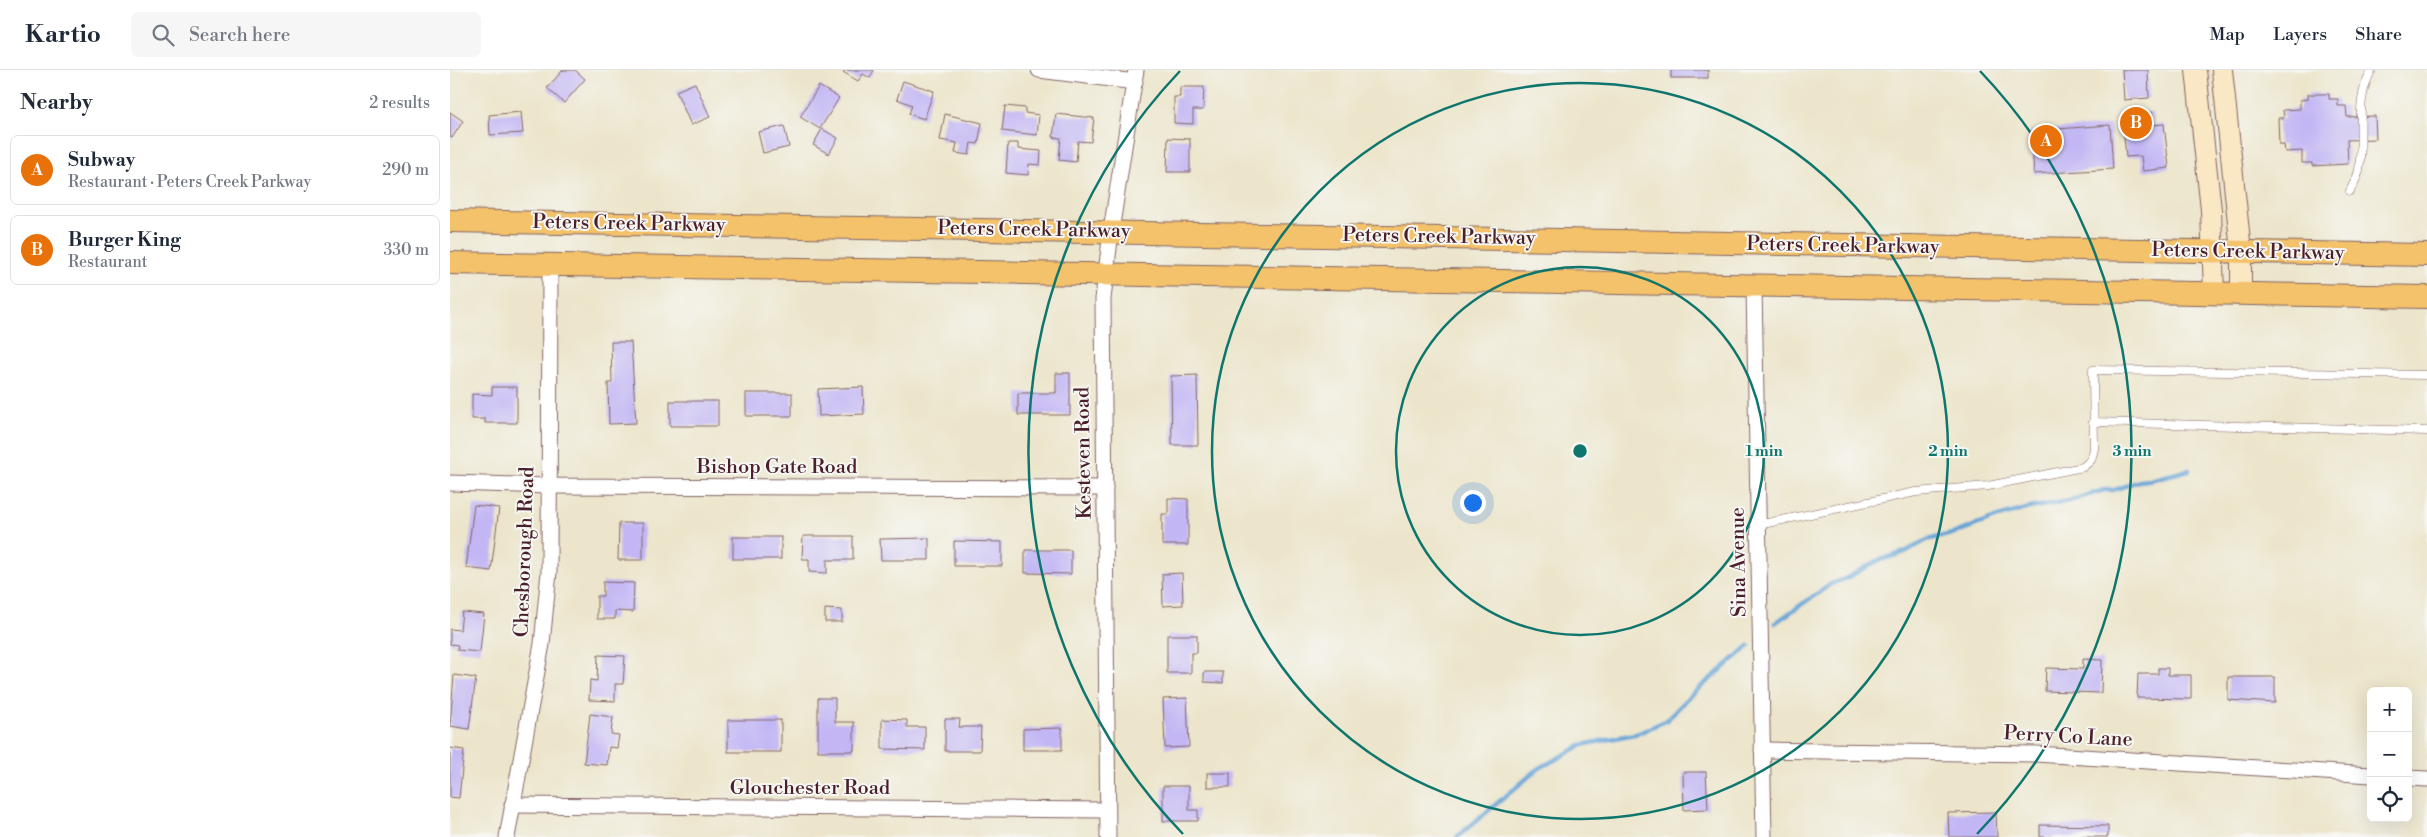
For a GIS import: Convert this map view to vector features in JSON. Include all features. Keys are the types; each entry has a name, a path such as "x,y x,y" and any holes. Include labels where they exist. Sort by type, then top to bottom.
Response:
{"main road":[{"path":"2196,70 2213,251 2214,293"},
{"path":"2222,70 2241,251 2241,294"},
{"name":"Peters Creek Parkway","path":"450,221 1111,231 1753,245 2427,255"},
{"name":"Peters Creek Parkway","path":"450,263 2427,297"}],"street":[{"path":"1040,70 1135,76"},
{"name":"Kesteven Road","path":"1108,837 1102,344 1111,231 1135,76"},
{"name":"Chesborough Road","path":"507,837 542,644 549,572 550,265"},
{"name":"Sina Avenue","path":"1754,286 1764,837"},
{"name":"Bishop Gate Road","path":"450,483 549,486 1105,488"},
{"name":"Perry Co Lane","path":"1762,750 2036,754 2367,775"},
{"path":"2412,778 2427,779"},
{"name":"Glouchester Road","path":"512,805 1107,810"}],"lane":[{"path":"2350,191 2359,172 2361,116 2365,80 2372,70"},
{"path":"1758,525 1916,492 1988,486 2083,467 2092,460 2095,435 2093,422 2093,370 2427,375"},
{"path":"2093,422 2427,431"}],"building":[{"path":"563,70 575,70 585,79 564,103 547,88"},
{"path":"844,70 874,70 870,78 863,74 858,81 843,72"},
{"path":"1671,70 1708,70 1708,78 1671,78"},
{"path":"2122,70 2148,70 2149,98 2124,100"},
{"path":"903,81 934,91 924,119 909,114 912,105 897,99"},
{"path":"695,83 710,117 691,125 676,91"},
{"path":"819,86 839,98 820,129 800,117"},
{"path":"1180,87 1204,87 1203,110 1193,110 1193,124 1174,123 1174,97 1180,97"},
{"path":"2308,94 2329,94 2329,99 2338,99 2338,106 2346,106 2347,117 2375,116 2376,139 2347,140 2348,164 2312,166 2312,163 2302,163 2302,151 2285,152 2284,145 2279,145 2278,118 2284,118 2283,110 2300,109 2300,100 2308,99"},
{"path":"1005,106 1025,108 1025,113 1039,115 1037,135 1002,131"},
{"path":"450,112 463,121 452,138 450,137"},
{"path":"521,112 523,133 490,135 489,115"},
{"path":"2152,112 2153,125 2164,124 2169,168 2143,171 2141,156 2126,157 2122,115"},
{"path":"945,114 982,123 978,144 971,143 969,155 955,153 957,143 940,140"},
{"path":"1056,114 1094,118 1091,142 1078,141 1076,162 1059,160 1061,138 1053,137"},
{"path":"2110,125 2113,169 2034,174 2031,131"},
{"path":"784,126 789,147 763,153 758,132"},
{"path":"822,129 838,138 829,154 813,145"},
{"path":"1168,138 1190,139 1190,172 1167,172"},
{"path":"1008,143 1018,143 1018,149 1041,151 1040,165 1029,164 1028,175 1006,173"},
{"path":"611,342 631,342 636,423 609,424 608,383 612,383"},
{"path":"1056,373 1070,373 1070,415 1018,415 1018,393 1056,393"},
{"path":"1197,375 1198,445 1172,445 1171,376"},
{"path":"492,387 517,387 517,423 485,423 485,419 472,419 472,394 492,395"},
{"path":"863,387 864,414 819,416 818,389"},
{"path":"746,393 792,393 792,416 746,416"},
{"path":"670,401 718,401 718,426 670,426"},
{"path":"1168,498 1188,499 1188,545 1162,545 1162,514 1168,514"},
{"path":"474,505 499,508 491,571 466,568"},
{"path":"619,523 643,523 643,560 618,560"},
{"path":"803,536 853,536 853,560 827,560 827,573 809,572 809,559 802,559"},
{"path":"733,537 781,537 781,559 733,559"},
{"path":"929,538 929,560 881,560 880,539"},
{"path":"954,541 1002,542 1002,566 954,566"},
{"path":"1025,550 1071,550 1071,574 1025,573"},
{"path":"1182,573 1183,605 1163,606 1162,574"},
{"path":"603,582 634,583 633,612 615,611 615,619 597,619 597,596 603,596"},
{"path":"825,609 842,610 842,622 825,622"},
{"path":"462,612 484,614 480,652 457,650 458,645 450,644 450,629 460,630"},
{"path":"1167,635 1197,635 1197,653 1191,653 1191,673 1167,673"},
{"path":"598,655 625,656 623,684 615,684 615,701 589,700 590,680 597,681"},
{"path":"2083,659 2102,660 2101,693 2045,691 2046,668 2083,669"},
{"path":"2158,668 2168,668 2168,675 2191,675 2191,699 2137,698 2138,674 2158,674"},
{"path":"1204,672 1223,672 1223,683 1204,682"},
{"path":"454,675 476,678 469,729 450,726"},
{"path":"2228,677 2275,677 2275,703 2228,700"},
{"path":"818,698 835,698 835,722 854,722 854,751 818,751"},
{"path":"1187,698 1189,747 1165,748 1163,699"},
{"path":"590,714 613,717 611,734 619,735 617,748 609,747 607,765 584,763"},
{"path":"882,719 907,720 907,727 925,727 925,750 882,749"},
{"path":"945,719 960,719 959,727 981,727 980,751 945,751"},
{"path":"728,720 781,720 781,752 728,752"},
{"path":"1062,728 1062,750 1023,750 1023,729"},
{"path":"450,748 464,750 459,798 450,797"},
{"path":"1683,772 1706,772 1708,809 1684,810"},
{"path":"1207,773 1230,773 1230,787 1207,787"},
{"path":"1163,786 1189,786 1189,810 1198,810 1198,821 1163,821"},
{"path":"1996,812 1997,837 1949,837 1948,813"},
{"path":"2040,825 2108,826 2108,837 2040,837"}],"waterway":[{"path":"1775,623 1831,584 1847,578 1877,561 1905,552 1927,540 1952,534 1998,517 2030,508 2069,501 2104,490 2114,490 2139,481 2189,470"},
{"path":"1457,837 1538,769 1582,745 1639,733 1667,720 1689,697 1749,646"}],"place":[{"name":"Burger King","path":"2136,123"},
{"name":"Subway","path":"2046,141"}]}
